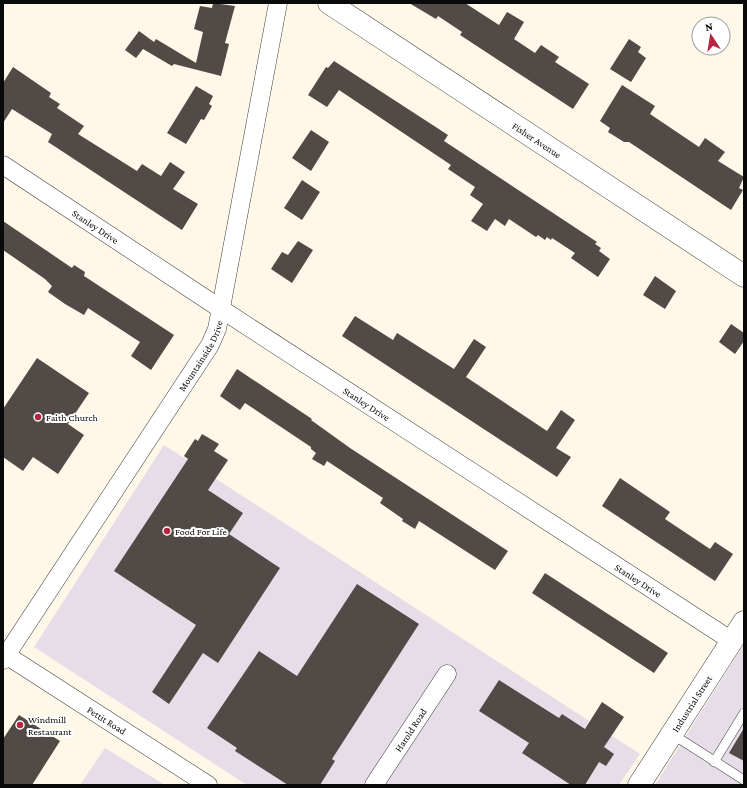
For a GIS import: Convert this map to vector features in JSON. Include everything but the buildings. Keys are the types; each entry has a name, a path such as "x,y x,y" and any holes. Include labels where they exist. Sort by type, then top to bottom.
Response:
{"street":[{"name":"Mountainside Drive","path":"4,658 210,345 217,329 278,3"},
{"name":"Fisher Avenue","path":"329,3 744,276"},
{"name":"Stanley Drive","path":"3,165 735,643"},
{"name":"Industrial Street","path":"639,785 672,734 735,643 744,622"},
{"name":"Pettit Road","path":"4,658 208,785"},
{"name":"Harold Road","path":"374,785 447,674"}],"lane":[{"path":"714,762 744,713"},
{"path":"672,734 744,780"}],"shaded area":[{"path":"164,445 640,754 619,785 247,785 34,647"},
{"path":"744,644 744,785 655,785"},
{"path":"105,748 165,785 80,785"}],"place":[{"name":"Faith Church","path":"38,417"},
{"name":"Food For Life","path":"167,531"},
{"name":"Windmill Restaurant","path":"20,725"}]}
